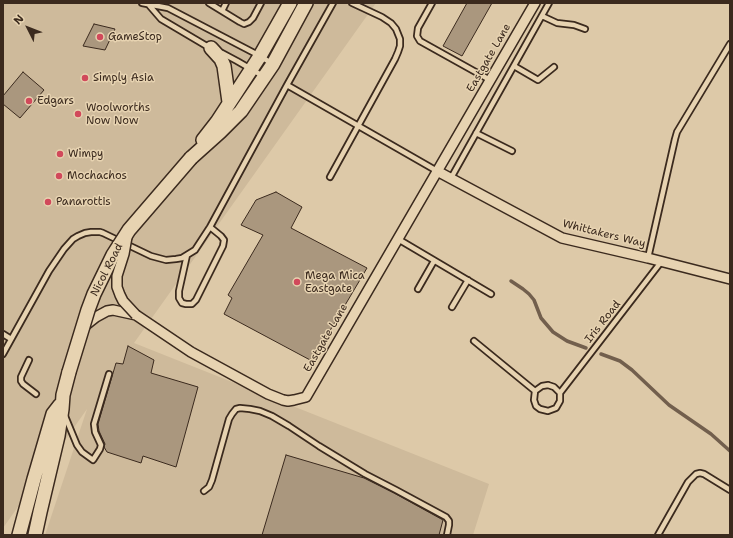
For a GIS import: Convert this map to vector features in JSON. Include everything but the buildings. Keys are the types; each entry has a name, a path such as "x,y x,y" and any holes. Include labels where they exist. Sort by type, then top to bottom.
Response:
{"main road":[{"name":"Nicol Road","path":"35,535 58,436 64,390 69,372 88,310 113,255 129,230 191,158 217,122 260,56 290,3"},
{"name":"Nicol Road","path":"191,158 241,111 273,64 306,3"},
{"path":"211,48 221,59 224,66 229,102"},
{"name":"Nicol Road","path":"19,535 53,414 62,405"}],"street":[{"name":"Eastgate Lane","path":"129,230 124,254 117,276 120,295 136,315 190,352 258,389 288,401 306,397 535,3"},
{"name":"Whittakers Way","path":"437,171 562,238 730,279"},
{"path":"82,328 96,317 107,311 113,310 136,315"}],"lane":[{"path":"142,3 168,8 273,64"},
{"path":"209,3 244,24 249,22 261,3"},
{"path":"222,11 226,3"},
{"path":"3,354 49,271 64,250 78,236 91,232 104,233 152,256 166,260 182,258 195,250 210,227 333,3"},
{"path":"330,178 400,46 400,39 396,28 392,23 352,3"},
{"path":"432,3 418,28 417,36 420,41 490,80"},
{"path":"451,178 549,3"},
{"path":"148,4 161,19 175,28 211,48 237,60 264,77"},
{"path":"542,16 556,23 574,25 585,30"},
{"path":"648,258 677,132 730,44"},
{"path":"514,66 538,80 554,67"},
{"path":"287,85 437,171"},
{"path":"476,133 512,151"},
{"path":"187,255 179,291 179,298 182,303 192,304 196,300 223,246 224,240 222,236 210,227"},
{"path":"398,239 491,294"},
{"path":"418,289 434,261"},
{"name":"Iris Road","path":"560,393 661,262"},
{"path":"452,307 468,280"},
{"path":"3,334 11,339"},
{"path":"474,341 535,391"},
{"path":"29,360 20,381 36,394"},
{"path":"62,405 77,445 82,452 93,460 100,449 94,424 109,374"},
{"path":"548,385 554,387 560,393 560,401 556,408 548,411 540,410 536,406 534,400 535,391 542,386 548,385"},
{"path":"204,491 209,487 212,480 229,419 236,409 250,409 272,416 365,474 446,517 450,525 446,535"},
{"path":"658,535 688,482 696,474 704,474 730,490"}],"shaded area":[{"path":"3,3 376,3 134,343 489,484 473,535 45,535 87,409 3,528"}],"waterway":[{"path":"511,281 523,289 534,300 541,318 553,332 567,341 586,348"},
{"path":"601,354 620,361 632,370 669,405 711,434 730,451"}],"place":[{"name":"GameStop","path":"100,37"},
{"name":"Simply Asia","path":"85,78"},
{"name":"Edgars","path":"29,101"},
{"name":"Woolworths Now Now","path":"78,114"},
{"name":"Wimpy","path":"60,154"},
{"name":"Mochachos","path":"59,176"},
{"name":"Panarottis","path":"48,202"},
{"name":"Mega Mica Eastgate","path":"297,282"}]}
